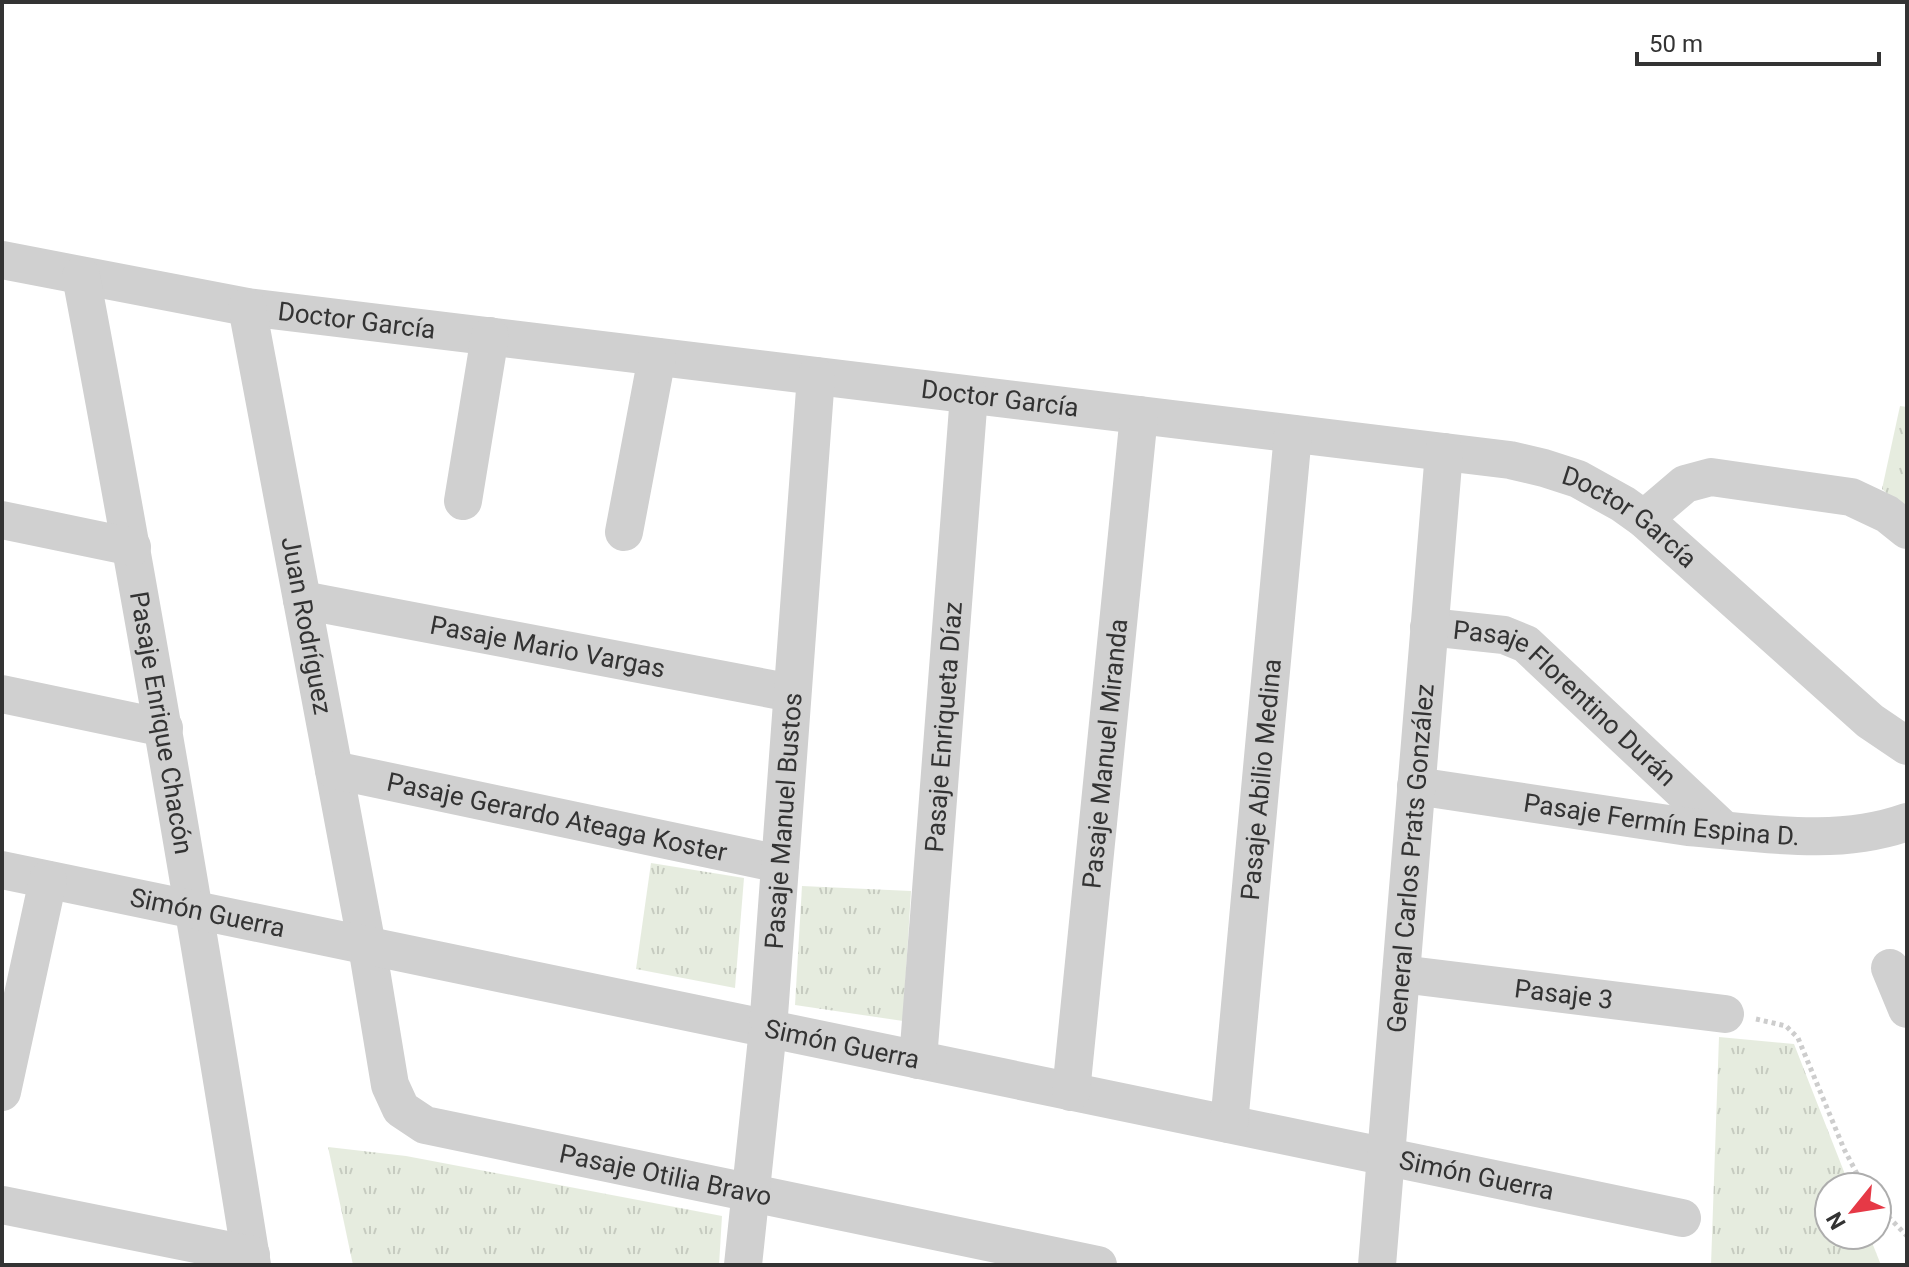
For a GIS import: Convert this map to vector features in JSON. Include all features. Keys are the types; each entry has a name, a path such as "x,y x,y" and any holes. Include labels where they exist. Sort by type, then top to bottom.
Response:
{"street":[{"name":"Doctor García","path":"2,260 247,307 1510,460 1544,468 1601,490 1644,519 1870,721 1907,746"},
{"name":"Pasaje Enrique Chacón","path":"81,276 196,910 251,1260"},
{"name":"Juan Rodríguez","path":"247,307 367,946"},
{"path":"463,501 490,336"},
{"path":"624,532 657,357"},
{"name":"Pasaje Manuel Bustos","path":"743,1265 768,1029 816,376"},
{"name":"Pasaje Enriqueta Díaz","path":"918,1060 969,395"},
{"name":"Pasaje Manuel Miranda","path":"1071,1092 1139,415"},
{"name":"Pasaje Abilio Medina","path":"1229,1124 1293,434"},
{"name":"General Carlos Prats González","path":"1377,1265 1444,452"},
{"path":"1644,519 1685,484 1711,477 1851,497 1877,508 1907,530"},
{"path":"2,520 132,547"},
{"name":"Pasaje Mario Vargas","path":"302,600 792,693"},
{"name":"Pasaje Florentino Durán","path":"1429,627 1504,635 1526,644 1724,830"},
{"path":"2,694 164,728"},
{"name":"Pasaje Gerardo Ateaga Koster","path":"334,770 780,864"},
{"name":"Pasaje Fermín Espina D.","path":"1416,786 1724,830 1834,837 1862,835 1907,822"},
{"name":"Simón Guerra","path":"2,870 1682,1218"},
{"path":"2,1092 8,1038 48,880"},
{"name":"Pasaje Otilia Bravo","path":"367,946 390,1085 401,1109 412,1118 441,1128 1098,1265"},
{"path":"1890,968 1907,1009"},
{"name":"Pasaje 3","path":"1401,974 1725,1014"},
{"path":"2,1205 251,1260"}],"path":[{"path":"1725,1014 1786,1026 1798,1038 1856,1171"},
{"path":"1893,1222 1907,1236"}],"green space":[{"path":"1900,406 1907,407 1907,511 1882,489"},
{"path":"651,863 744,878 735,988 636,969"},
{"path":"802,886 911,891 903,1021 795,1005"},
{"path":"1719,1037 1794,1044 1844,1171 1813,1171 1813,1251 1875,1251 1881,1265 1711,1265"},
{"path":"328,1147 406,1156 722,1216 719,1265 353,1265"}]}
